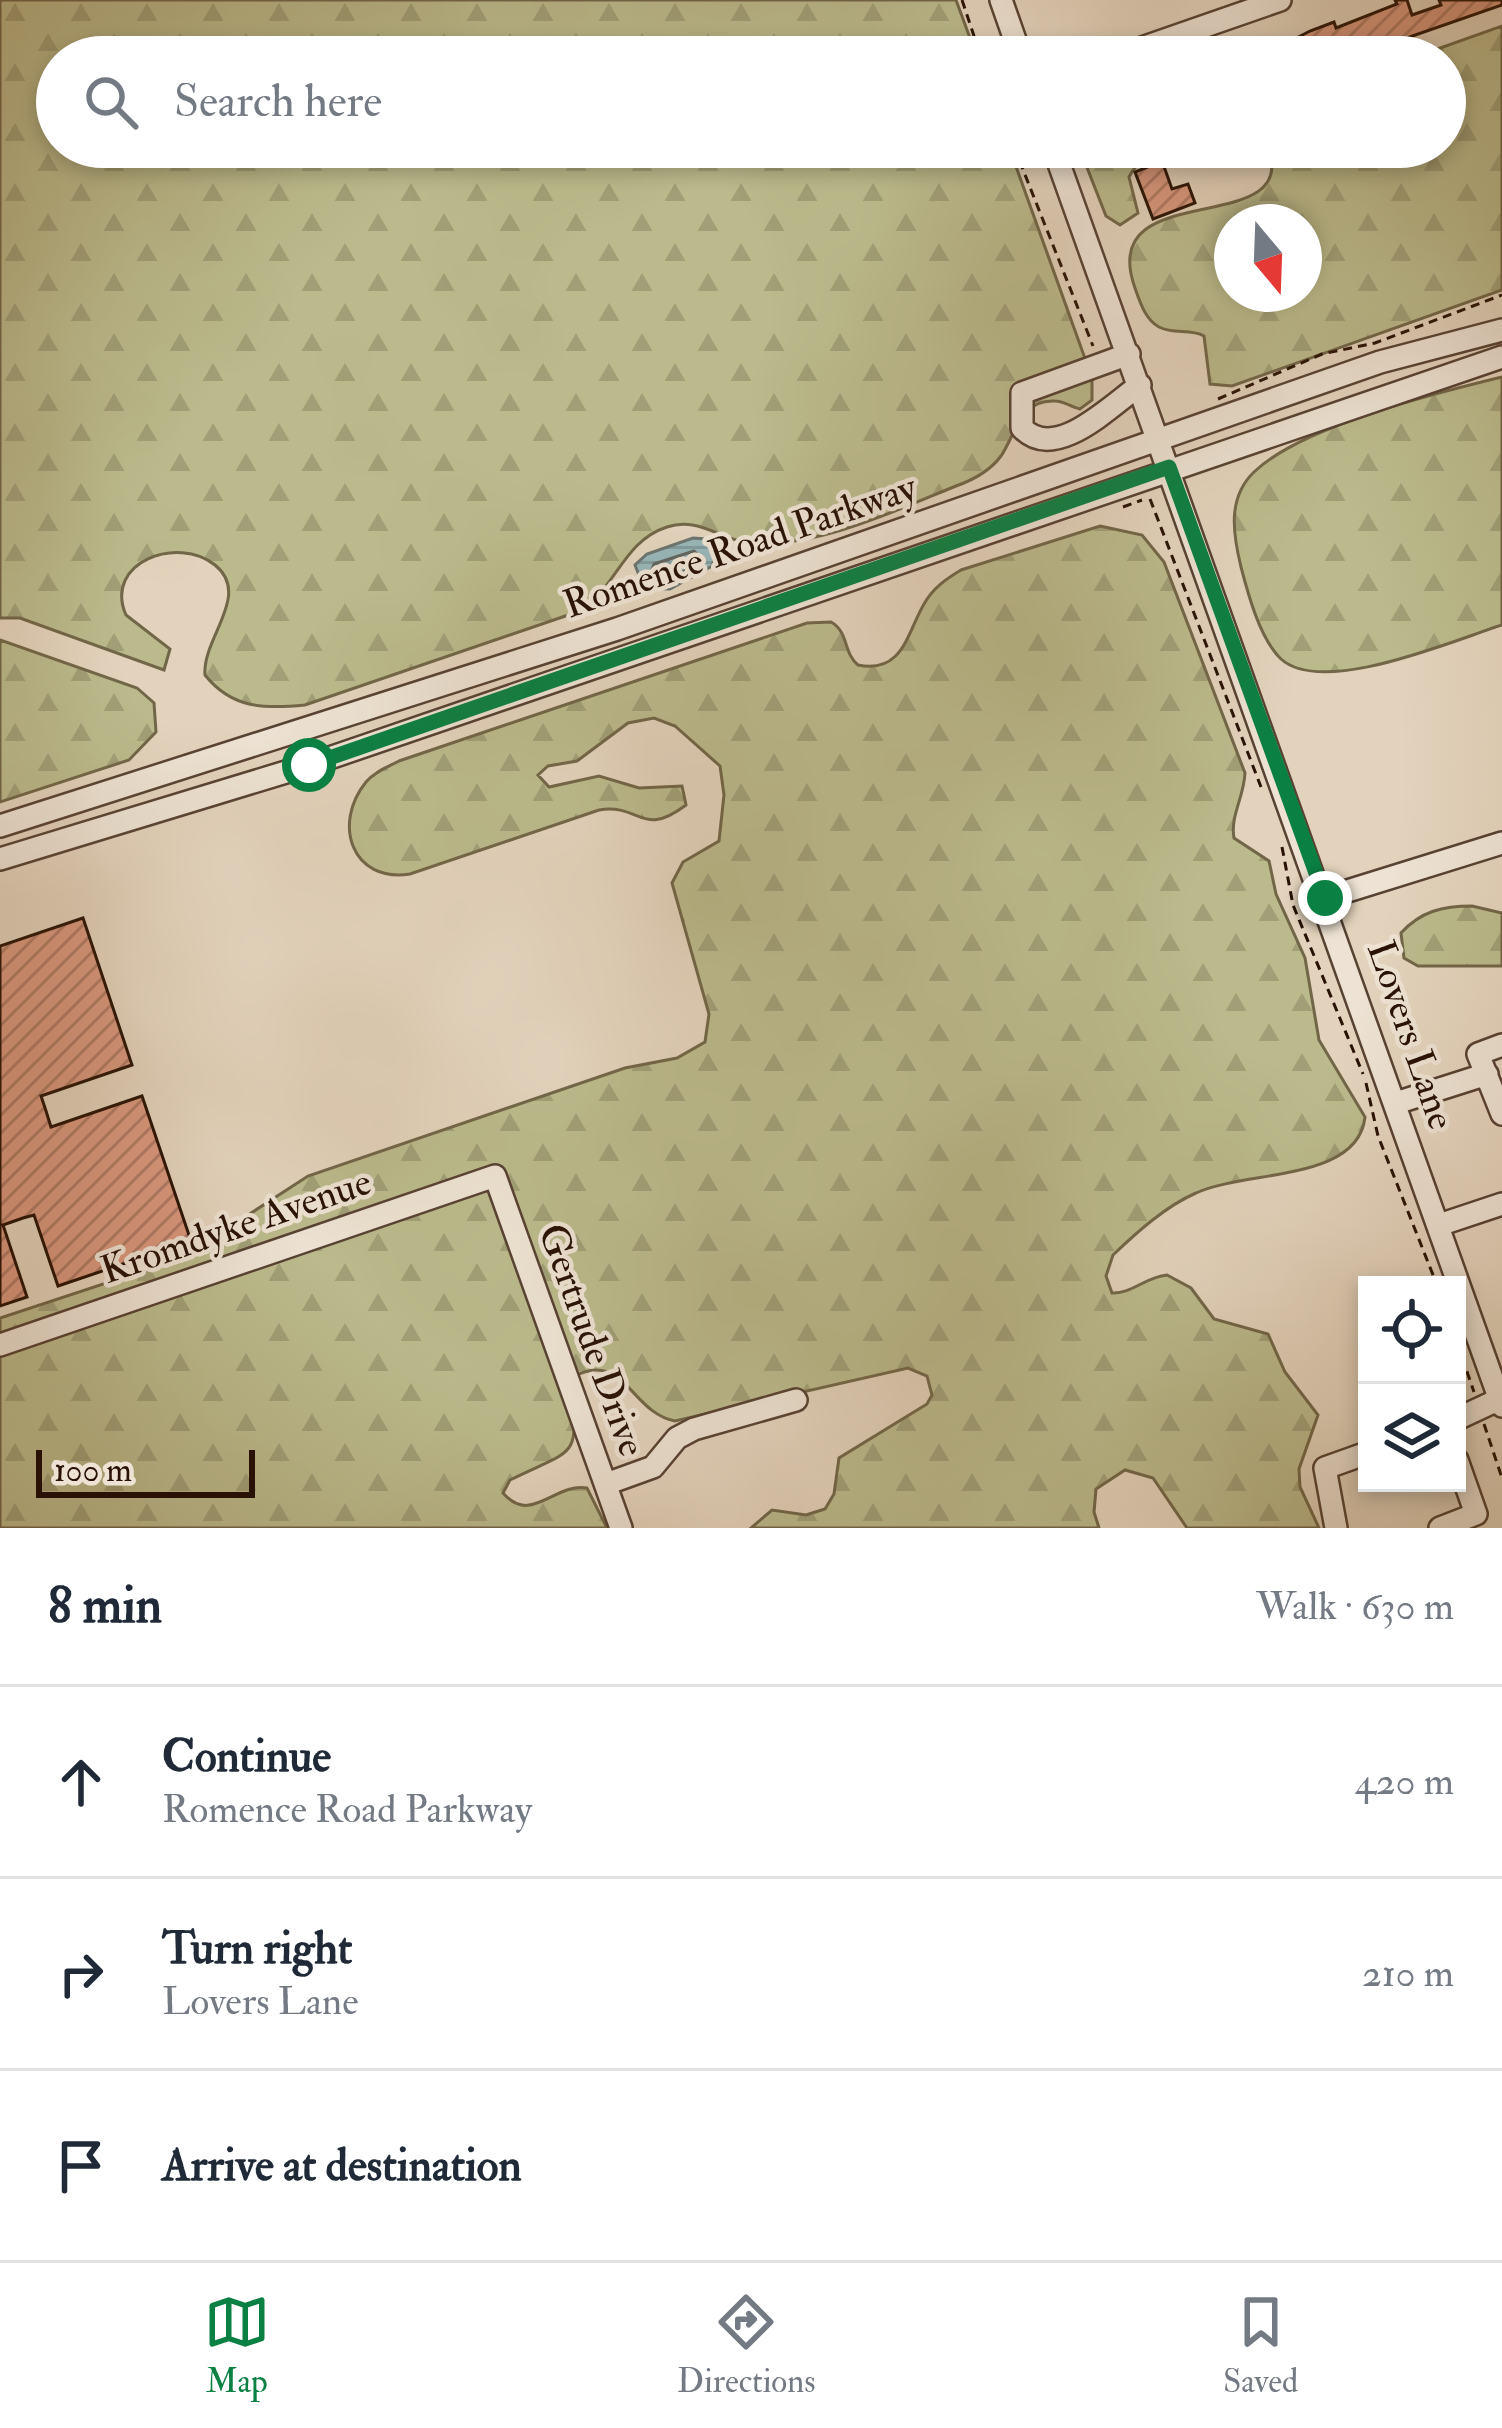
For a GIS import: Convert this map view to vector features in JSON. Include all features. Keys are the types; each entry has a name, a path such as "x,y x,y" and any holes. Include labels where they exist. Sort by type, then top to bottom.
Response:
{"street":[{"path":"1001,0 1014,36"},
{"path":"1176,36 1280,0"},
{"name":"Lovers Lane","path":"1061,168 1501,1401"},
{"name":"Romence Road Parkway","path":"0,826 617,629 1380,362 1502,330"},
{"path":"1129,354 1022,393 1022,428 1032,439 1048,441 1074,432 1140,385"},
{"name":"Romence Road Parkway","path":"0,859 309,765 1169,467 1502,358"},
{"path":"297,731 309,765"},
{"path":"1325,898 1502,843"},
{"path":"1502,1045 1478,1054 1502,1114"},
{"path":"1396,1103 1487,1074"},
{"name":"Kromdyke Avenue","path":"0,1345 495,1176"},
{"name":"Gertrude Drive","path":"495,1176 621,1528"},
{"path":"1439,1225 1502,1204"},
{"path":"606,1484 653,1467 677,1438 694,1429 796,1400"},
{"path":"1466,1415 1501,1401"},
{"path":"1336,1528 1325,1468 1358,1457"},
{"path":"1440,1528 1476,1514 1466,1486"}],"path":[{"path":"962,0 975,36"},
{"path":"1022,168 1101,364"},
{"path":"1206,407 1234,389 1322,354 1375,343 1502,295"},
{"path":"1152,491 1262,791"},
{"path":"1276,830 1293,905 1366,1082 1378,1136 1433,1276"}],"green space":[{"path":"0,0 956,0 969,36 36,36 36,168 1017,168 1092,378 1092,400 1080,409 1055,401 1034,406 1020,419 1001,456 981,474 831,533 754,543 701,527 667,527 639,544 601,592 577,612 305,705 250,704 226,695 205,675 229,590 215,565 200,556 182,553 148,559 125,581 126,615 170,649 164,670 20,618 0,618"},
{"path":"1502,26 1502,290 1232,386 1210,384 1204,336 1170,331 1150,320 1135,288 1130,253 1143,231 1168,218 1214,207 1214,312 1322,312 1322,204 1226,204 1256,193 1271,175 1270,168 1466,168 1466,39"},
{"path":"1087,168 1135,168 1129,177 1138,213 1120,225 1106,216"},
{"path":"1502,377 1502,625 1357,669 1301,669 1281,659 1256,616 1238,555 1234,517 1245,482 1276,455 1336,426"},
{"path":"1100,526 1142,535 1164,562 1245,773 1234,838 1269,861 1276,894 1305,958 1319,1040 1365,1117 1358,1138 1322,1164 1217,1186 1174,1205 1113,1255 1106,1276 1112,1293 1167,1275 1191,1288 1214,1319 1268,1334 1285,1372 1318,1415 1299,1469 1300,1487 1319,1528 1187,1528 1153,1478 1125,1470 1096,1489 1094,1512 1099,1528 751,1528 772,1510 806,1515 825,1509 834,1494 839,1458 927,1404 932,1395 927,1376 908,1368 675,1421 660,1416 604,1371 573,1377 574,1424 569,1447 510,1480 503,1493 523,1505 587,1488 607,1528 0,1528 0,1318 182,1258 308,1176 625,1068 677,1058 705,1042 709,1014 672,883 683,862 719,841 724,795 720,766 675,726 654,718 628,723 577,761 548,766 538,775 549,787 599,776 639,788 682,786 686,805 671,815 650,820 624,811 599,810 410,874 374,869 354,847 350,815 369,778 399,761 807,623 837,626 858,665 885,663 902,649 931,593 955,573"},
{"path":"0,640 137,688 154,703 156,732 129,760 0,802"},
{"path":"1472,906 1502,913 1502,966 1418,966 1404,958 1401,933 1416,920 1442,909"}],"water":[{"path":"693,538 706,539 715,556 712,566 670,589 644,588 635,565 647,554"}],"building":[{"path":"1395,0 1407,0 1412,15 1441,5 1439,0 1502,0 1502,5 1413,36 1300,36 1334,22 1336,28 1397,4"},
{"path":"1164,168 1172,189 1188,184 1195,203 1153,219 1135,172"},
{"path":"83,918 132,1065 41,1096 51,1127 142,1096 191,1241 58,1286 34,1215 23,1218 3,1225 27,1297 0,1306 0,946"}],"route":[{"path":"309,765 1169,467 1325,898"}]}
